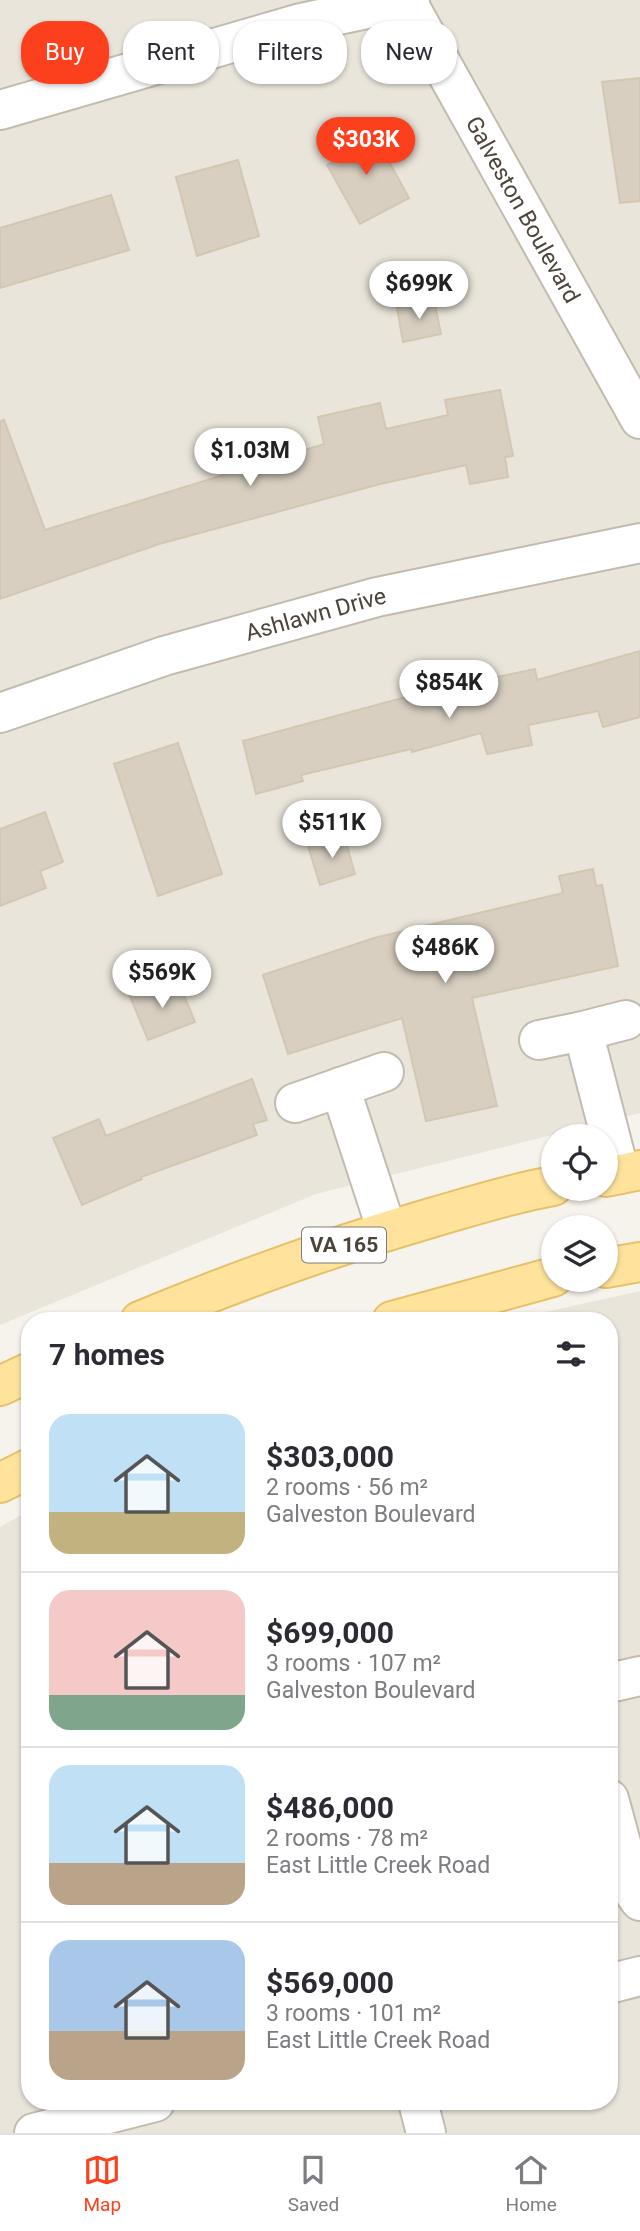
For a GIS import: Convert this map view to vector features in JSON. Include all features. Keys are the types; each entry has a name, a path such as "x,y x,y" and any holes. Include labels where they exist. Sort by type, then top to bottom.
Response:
{"main road":[{"name":"VA 165","path":"162,1312 227,1285 387,1231 541,1188"},
{"path":"618,1266 640,1262"},
{"path":"425,1312 541,1280"},
{"path":"0,1386 21,1376"},
{"path":"0,1483 21,1472"}],"street":[{"path":"0,110 301,23 408,0"},
{"name":"Galveston Boulevard","path":"408,0 640,419"},
{"name":"Ashlawn Drive","path":"0,713 164,656 377,597 640,543"},
{"path":"539,1040 626,1020"},
{"path":"583,1031 622,1174"},
{"path":"295,1102 384,1072"},
{"path":"340,1087 387,1231"},
{"path":"618,1682 640,1676"},
{"path":"618,1832 635,1894 640,1901"},
{"path":"618,1982 640,1976"},
{"path":"34,2133 124,2110"},
{"path":"420,2110 426,2133"}],"shaded area":[{"path":"0,0 640,0 640,1113 596,1124 541,1124 541,1138 316,1194 31,1312 21,1312 21,1316 0,1325"},
{"path":"640,1291 640,2133 0,2133 0,1527 21,1515 21,2110 618,2110 618,1312 546,1312"}],"building":[{"path":"640,78 640,201 620,203 602,82"},
{"path":"359,131 366,144 376,138 409,198 360,224 327,165 337,160 329,147"},
{"path":"238,160 259,236 197,256 176,177"},
{"path":"111,195 129,250 0,288 0,228"},
{"path":"434,300 441,334 403,342 397,308"},
{"path":"500,390 513,456 505,457 508,477 470,484 466,465 380,484 159,544 0,599 0,421 4,420 45,530 324,444 318,417 380,403 386,429 448,415 445,400"},
{"path":"640,651 640,717 603,727 598,711 528,725 532,745 487,754 481,733 412,752 411,749 301,775 303,781 256,794 243,741 406,697 407,702 471,690 470,683 535,669 537,680"},
{"path":"178,743 222,874 158,896 114,764"},
{"path":"45,812 63,862 40,871 46,888 0,906 0,829"},
{"path":"344,835 355,874 320,885 308,846"},
{"path":"593,869 596,886 602,885 618,966 472,998 497,1106 426,1121 402,1018 288,1054 263,975 374,938 563,893 559,876"},
{"path":"179,983 195,1022 148,1040 129,994"},
{"path":"252,1079 267,1120 253,1124 257,1135 141,1177 142,1179 82,1205 53,1138 99,1119 106,1136"}]}
